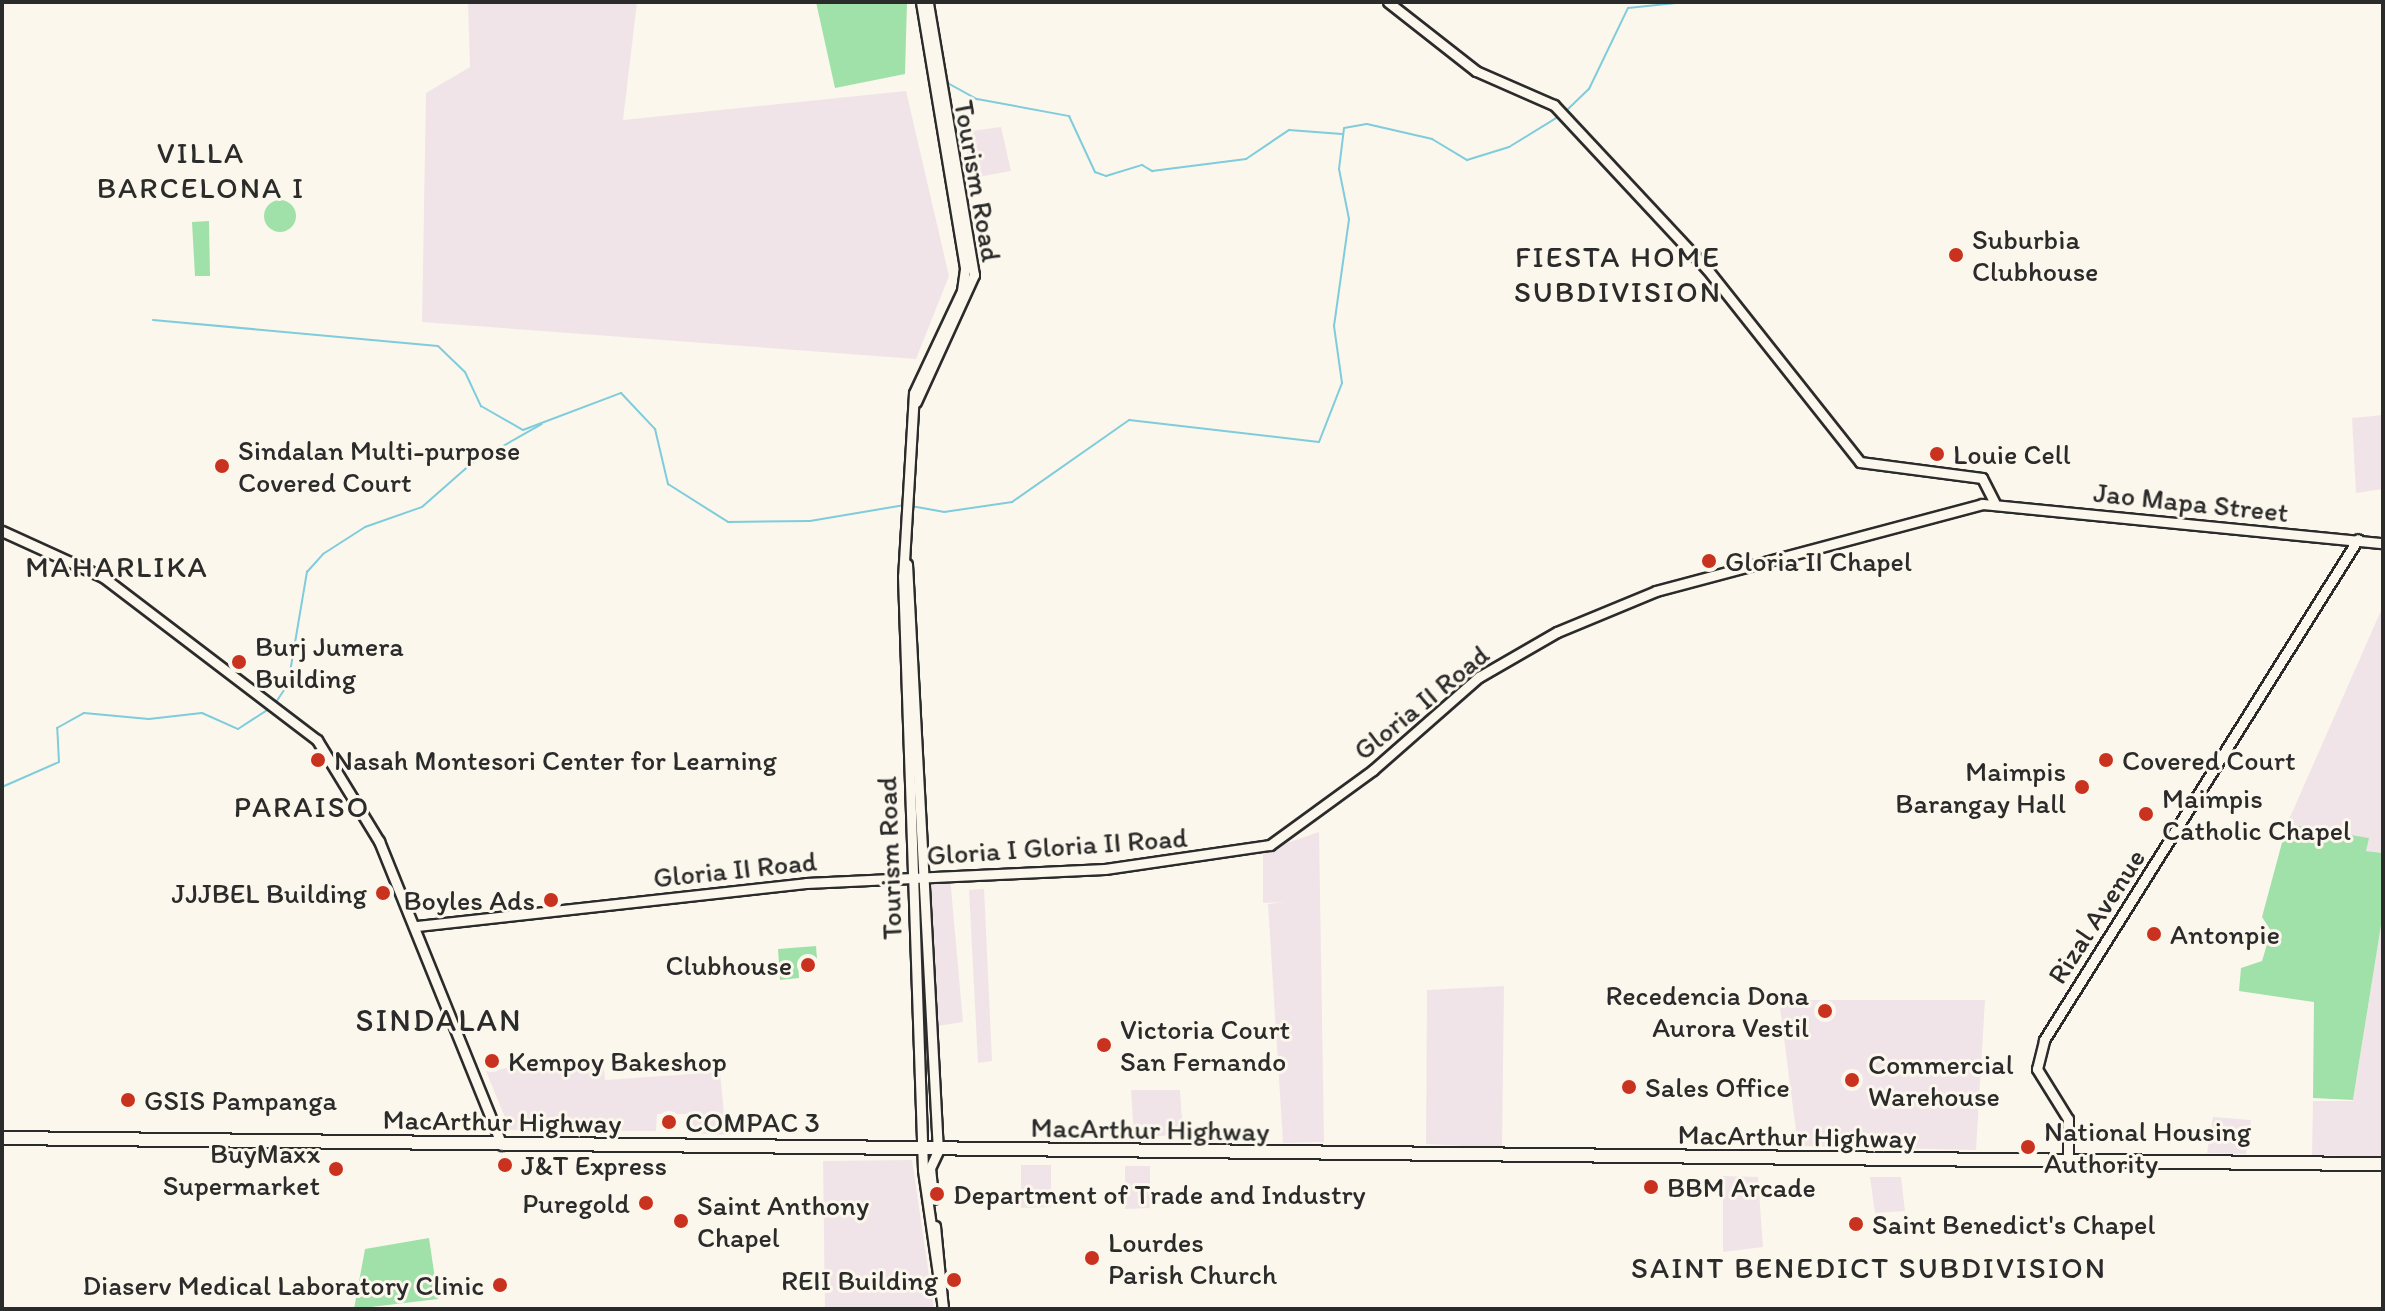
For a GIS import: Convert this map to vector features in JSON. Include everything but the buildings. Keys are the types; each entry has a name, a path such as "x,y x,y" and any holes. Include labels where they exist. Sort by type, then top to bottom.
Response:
{"highway":[{"name":"MacArthur Highway","path":"2,1138 931,1152 2068,1163 2296,1167 2383,1172"},
{"name":"MacArthur Highway","path":"2296,1167 2383,1164"}],"street":[{"name":"Tourism Road","path":"921,2 965,280 929,353 916,402 907,492 914,878 943,1309"},
{"name":"Tourism Road","path":"916,402 974,275 928,2"},
{"path":"1388,2 1476,71 1554,105 1707,269 1860,462 1982,478 1994,502"},
{"name":"Jao Mapa Street","path":"1994,502 2383,543"},
{"name":"Gloria II Road","path":"1206,858 1288,835 1479,677 1581,620 1763,560 1994,502"},
{"path":"2,531 103,577 269,698 287,712 349,786 417,926 504,1145"},
{"name":"Rizal Avenue","path":"2068,1163 2068,1119 2037,1069 2044,1040 2358,539"},
{"name":"Gloria I Gloria II Road","path":"914,878 1003,878 1206,858"},
{"name":"Gloria II Road","path":"417,926 564,908 914,878"}],"shaded area":[{"path":"468,2 637,2 623,120 906,91 949,276 916,359 422,322 426,93 470,67"},
{"path":"1001,127 1011,171 972,178 963,132"},
{"path":"2383,415 2383,489 2356,493 2352,418"},
{"path":"2383,606 2383,853 2366,851 2368,838 2287,824"},
{"path":"1319,832 1324,1142 1283,1143 1268,904 1286,902 1263,903 1263,851"},
{"path":"950,877 963,1022 924,1028 913,879"},
{"path":"984,889 992,1061 978,1063 969,890"},
{"path":"2383,913 2383,1157 2312,1155 2313,1101 2353,1101"},
{"path":"1504,986 1502,1148 1426,1144 1427,990"},
{"path":"1779,1000 1985,1000 1976,1150 1798,1146"},
{"path":"592,1057 603,1061 605,1080 720,1072 726,1135 691,1133 689,1114 657,1114 656,1131 510,1130 486,1071"},
{"path":"1131,1090 1180,1090 1183,1135 1134,1137"},
{"path":"2213,1117 2251,1120 2246,1154 2207,1153"},
{"path":"912,1160 934,1309 825,1309 823,1161"},
{"path":"1021,1165 1051,1165 1051,1207 1021,1208"},
{"path":"1125,1166 1150,1166 1150,1208 1125,1209"},
{"path":"1723,1176 1758,1177 1763,1247 1723,1252"},
{"path":"1870,1177 1901,1177 1905,1211 1875,1213"}],"green space":[{"path":"816,2 907,2 905,74 835,88"},
{"path":"280,200 292,204 296,216 292,228 280,232 268,228 264,216 268,204"},
{"path":"209,221 210,276 195,276 192,222"},
{"path":"2287,824 2369,838 2366,851 2383,853 2383,913 2353,1100 2313,1098 2314,1002 2239,991 2241,968 2262,961 2271,931 2262,917"},
{"path":"816,946 817,959 798,961 799,978 780,980 778,949"},
{"path":"429,1238 438,1299 354,1309 365,1249"}],"waterway":[{"path":"1566,111 1589,89 1628,8 1686,2"},
{"path":"944,81 977,99 1069,116 1095,172 1106,176 1142,165 1152,171 1246,159 1289,130 1342,134"},
{"path":"911,506 944,512 1012,502 1129,420 1319,442 1342,383 1334,326 1349,219 1339,169 1344,128 1367,124 1432,139 1467,160 1509,147 1558,117"},
{"path":"153,320 438,346 465,372 481,406 523,430 621,393 655,429 668,484 728,522 810,521 905,505"},
{"path":"274,705 288,684 307,572 323,554 365,527 422,507 471,464 542,424"},
{"path":"2,787 59,762 57,728 84,713 149,719 202,713 238,729 269,709"}],"place":[{"name":"Suburbia Clubhouse","path":"1956,255"},
{"name":"Louie Cell","path":"1937,454"},
{"name":"Sindalan Multi-purpose Covered Court","path":"222,466"},
{"name":"Gloria II Chapel","path":"1709,561"},
{"name":"Burj Jumera Building","path":"239,662"},
{"name":"Nasah Montesori Center for Learning","path":"318,760"},
{"name":"Covered Court","path":"2106,760"},
{"name":"Maimpis Barangay Hall","path":"2082,787"},
{"name":"Maimpis Catholic Chapel","path":"2146,814"},
{"name":"JJJBEL Building","path":"383,893"},
{"name":"Boyles Ads","path":"551,900"},
{"name":"Antonpie","path":"2154,934"},
{"name":"Clubhouse","path":"808,965"},
{"name":"Recedencia Dona Aurora Vestil","path":"1825,1011"},
{"name":"Victoria Court San Fernando","path":"1104,1045"},
{"name":"Kempoy Bakeshop","path":"492,1061"},
{"name":"Commercial Warehouse","path":"1852,1080"},
{"name":"Sales Office","path":"1629,1087"},
{"name":"GSIS Pampanga","path":"128,1100"},
{"name":"COMPAC 3","path":"669,1122"},
{"name":"National Housing Authority","path":"2028,1147"},
{"name":"J&T Express","path":"505,1165"},
{"name":"BuyMaxx Supermarket","path":"336,1169"},
{"name":"BBM Arcade","path":"1651,1187"},
{"name":"Department of Trade and Industry","path":"937,1194"},
{"name":"Puregold","path":"646,1203"},
{"name":"Saint Anthony Chapel","path":"681,1221"},
{"name":"Saint Benedict's Chapel","path":"1856,1224"},
{"name":"Lourdes Parish Church","path":"1092,1258"},
{"name":"REII Building","path":"954,1280"},
{"name":"Diaserv Medical Laboratory Clinic","path":"500,1285"}],"district":[{"name":"VILLA BARCELONA I","path":"201,170"},
{"name":"FIESTA HOME SUBDIVISION","path":"1618,274"},
{"name":"MAHARLIKA","path":"117,567"},
{"name":"PARAISO","path":"302,807"},
{"name":"SINDALAN","path":"439,1020"},
{"name":"SAINT BENEDICT SUBDIVISION","path":"1869,1268"}]}
